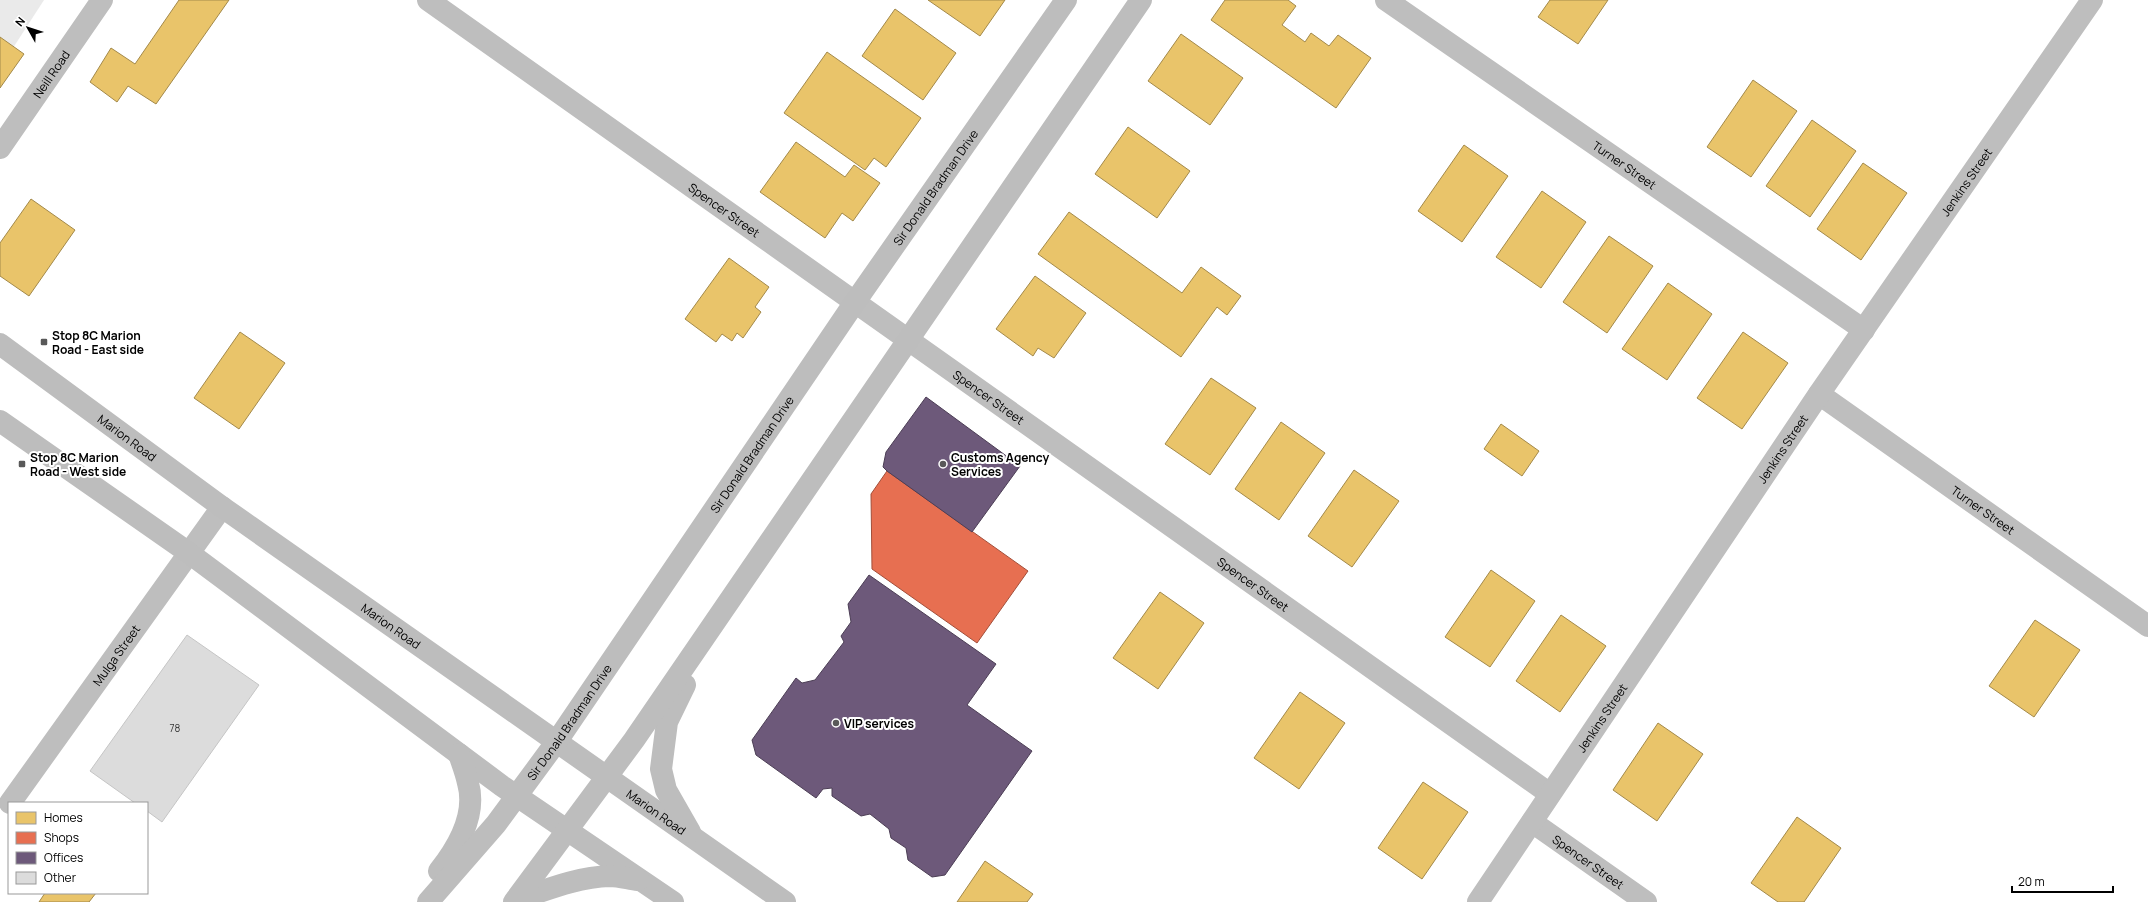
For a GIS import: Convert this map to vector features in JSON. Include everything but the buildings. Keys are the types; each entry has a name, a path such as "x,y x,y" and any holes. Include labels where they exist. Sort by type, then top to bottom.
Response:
{"main road":[{"name":"Sir Donald Bradman Drive","path":"428,902 491,830 557,740 855,302 1066,0"},
{"path":"515,901 608,776 713,626 1141,0"},
{"name":"Marion Road","path":"0,344 222,507 557,740 785,902"},
{"path":"0,421 188,553 516,796 672,902"},
{"path":"694,838 666,790 661,769 668,722 713,626"},
{"path":"416,902 456,849 466,825 470,795 469,784 459,754"},
{"path":"515,901 568,883 591,878 611,876 643,881"}],"street":[{"name":"Neill Road","path":"0,148 102,0"},
{"name":"Spencer Street","path":"428,0 1550,794"},
{"name":"Turner Street","path":"1386,0 1864,330"},
{"name":"Jenkins Street","path":"1478,902 1819,394 2092,0"},
{"name":"Turner Street","path":"1819,394 2148,626"},
{"name":"Mulga Street","path":"11,802 222,507"},
{"name":"Mulga Street","path":"0,817 8,807"},
{"name":"Spencer Street","path":"1532,822 1646,902"}],"shaded area":[{"path":"0,0 44,0 0,68"}],"place":[{"name":"Stop 8C Marion Road - East side","path":"44,342"},
{"name":"Stop 8C Marion Road - West side","path":"22,464"},
{"name":"Customs Agency Services","path":"943,464"},
{"name":"VIP services","path":"836,723"}]}
